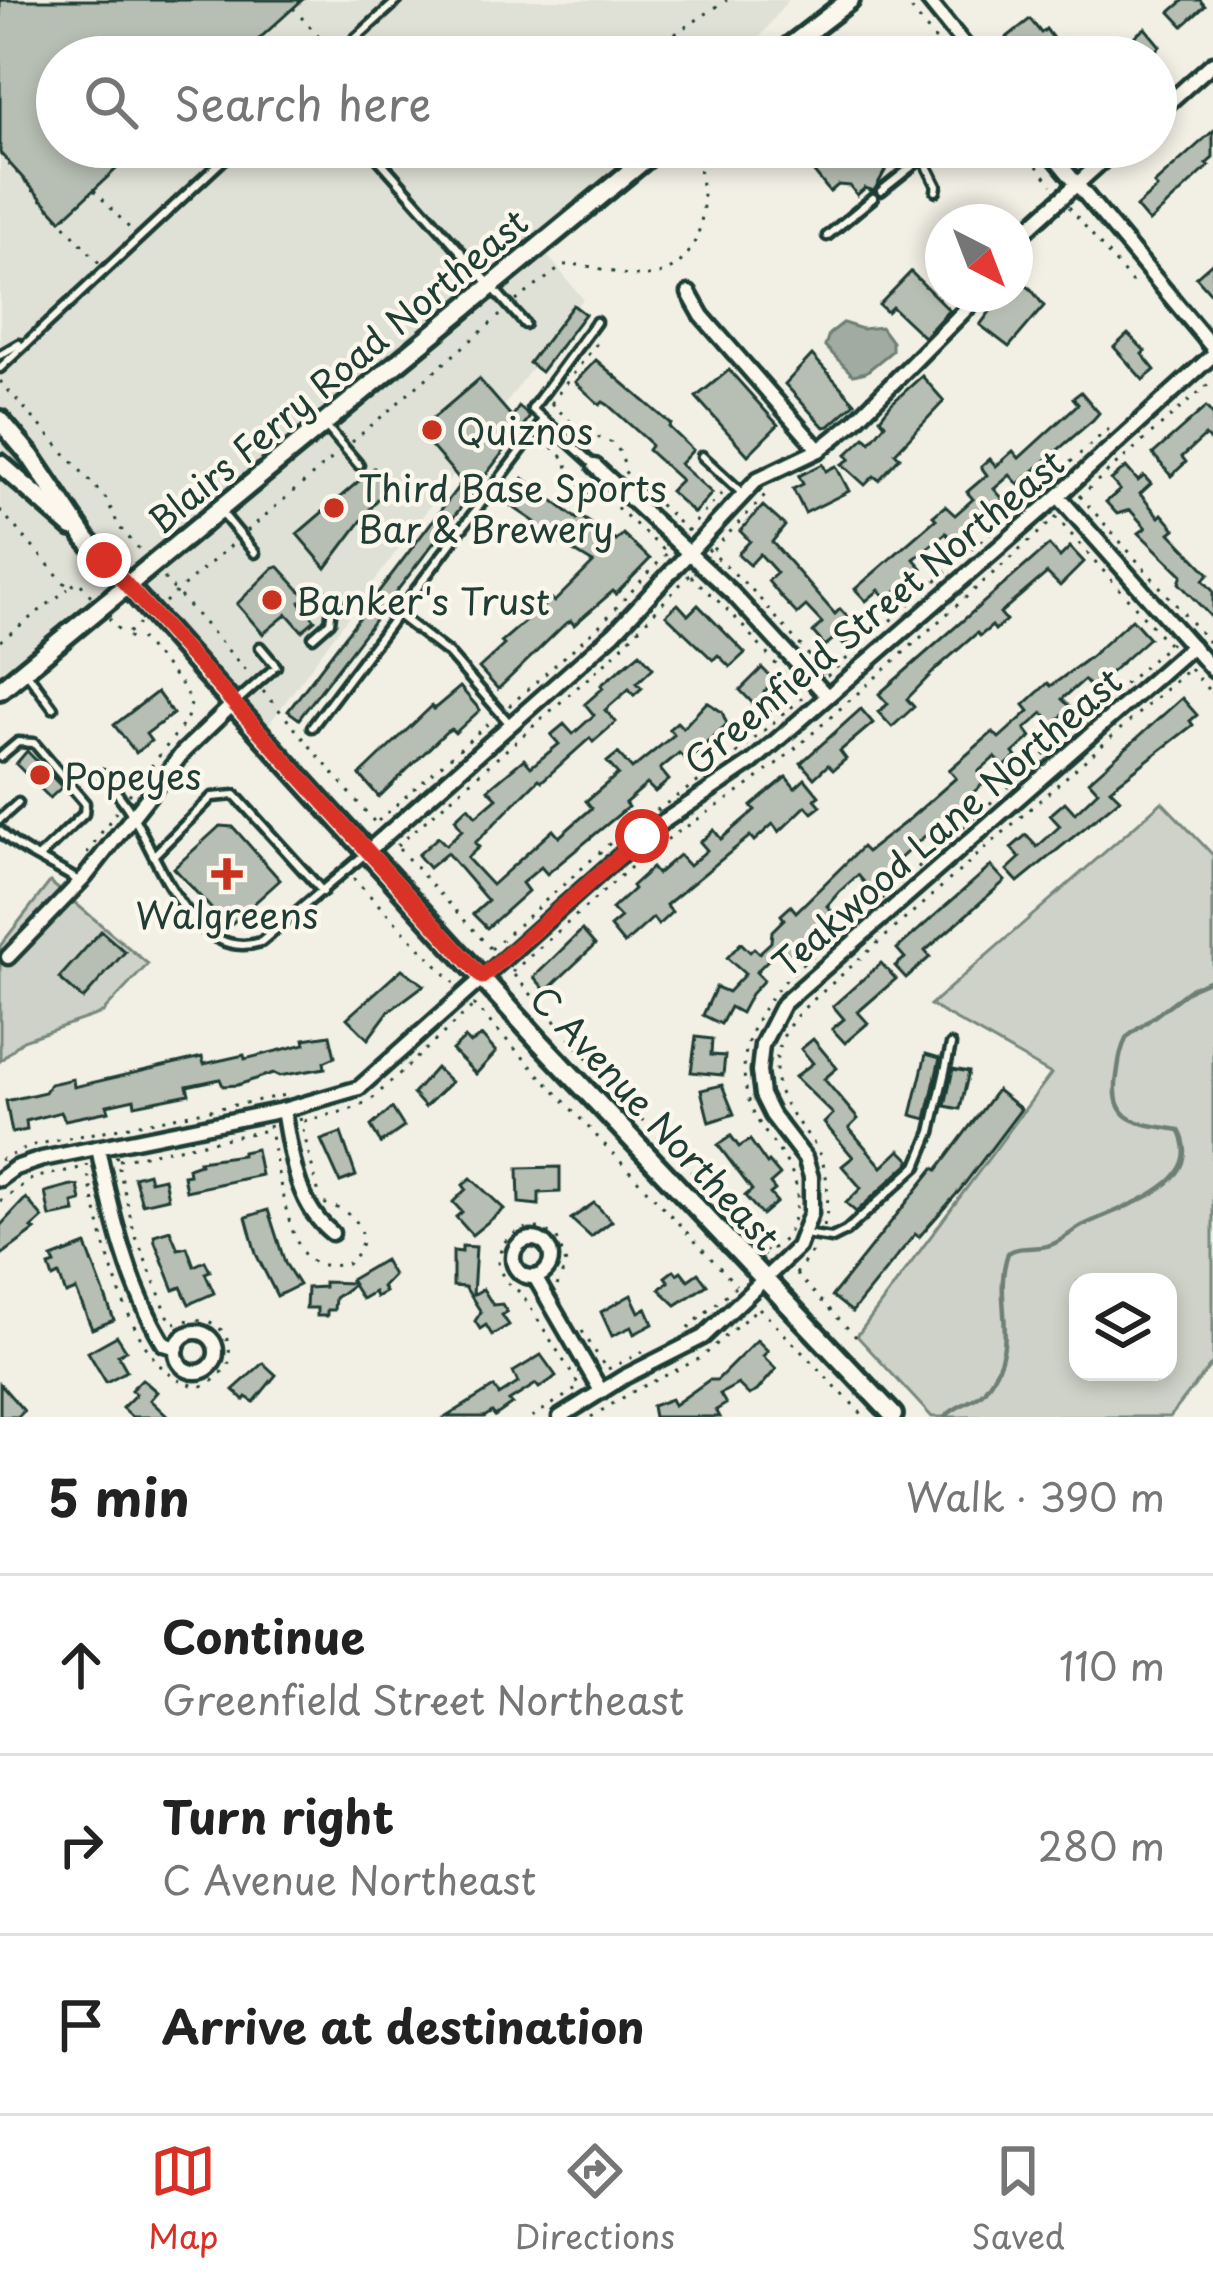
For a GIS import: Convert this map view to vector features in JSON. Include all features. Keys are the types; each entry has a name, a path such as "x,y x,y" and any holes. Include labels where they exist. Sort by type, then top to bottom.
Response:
{"main road":[{"path":"803,36 850,0"},
{"name":"Blairs Ferry Road Northeast","path":"0,690 631,168"},
{"name":"C Avenue Northeast","path":"0,420 86,539 233,704 893,1415"},
{"name":"C Avenue Northeast","path":"0,464 86,539"}],"street":[{"path":"928,0 957,36"},
{"path":"1177,95 1213,63"},
{"path":"1063,168 1213,351"},
{"path":"1033,224 1094,168"},
{"path":"689,292 702,316 819,450"},
{"path":"368,851 506,719 614,632 758,479 819,450 854,422 963,312"},
{"name":"Greenfield Street Northeast","path":"0,1179 29,1162 283,1110 359,1088 642,836 752,762 1058,496 1213,351"},
{"path":"595,466 733,594 827,696"},
{"path":"1058,496 1213,670"},
{"name":"Teakwood Lane Northeast","path":"805,1234 814,1196 811,1177 805,1158 772,1115 759,1071 762,1045 783,1004 1192,646"},
{"path":"8,957 134,817 184,751 233,704"},
{"path":"283,1110 303,1192 315,1219 332,1233"},
{"path":"98,1148 119,1239 140,1296 164,1344 177,1348"},
{"path":"560,1417 704,1337 798,1247 805,1234"},
{"path":"535,1277 601,1391"}],"lane":[{"path":"359,36 398,0"},
{"path":"0,368 214,168"},
{"path":"387,168 525,324"},
{"path":"881,191 906,168"},
{"path":"930,168 936,191"},
{"path":"827,236 873,198"},
{"path":"595,466 532,409 596,322"},
{"path":"0,356 27,339"},
{"path":"312,728 544,420"},
{"path":"323,422 359,465"},
{"path":"702,456 743,494"},
{"path":"219,510 255,554"},
{"path":"319,592 332,607"},
{"path":"314,637 330,622 339,597"},
{"path":"398,614 449,654 506,719"},
{"path":"233,704 274,668 260,647"},
{"path":"25,670 52,708"},
{"path":"0,757 28,740 86,803 84,814 50,838 39,857"},
{"path":"102,774 134,817 182,905 212,938 228,945 261,942 368,851"},
{"path":"153,856 212,796 236,795 323,892"},
{"path":"0,819 18,802"},
{"path":"0,831 15,847 83,874"},
{"path":"805,1234 832,1238 862,1221 917,1166 931,1132 951,1046"}],"path":[{"path":"674,36 727,0"},
{"path":"904,0 932,36"},
{"path":"293,8 318,36"},
{"path":"0,154 104,269"},
{"path":"545,441 567,461 568,476 577,488 601,493 670,553 506,719 377,825 176,592 564,265 644,277 679,264 691,250 704,218 706,199 698,168"},
{"path":"1039,168 1057,191"},
{"path":"94,190 138,237"},
{"path":"1070,206 1132,283"},
{"path":"598,343 549,406 587,437 614,444 624,471 688,533 731,483"},
{"path":"1213,380 1078,498 1213,647"},
{"path":"0,381 107,500 133,542"},
{"path":"765,495 709,554 753,591 828,679 1114,424"},
{"path":"0,510 69,588"},
{"path":"764,1253 789,1232 797,1195 791,1169 754,1115 746,1087 746,1043 765,1004 1172,645 1051,513"},
{"path":"494,952 396,844 614,656 689,572 805,697"},
{"path":"0,640 81,579 85,589"},
{"path":"132,629 122,634 142,640 183,686 191,704 186,721 135,788"},
{"path":"857,1338 793,1272 820,1237 828,1206 827,1175 817,1149 782,1100 776,1079 776,1056 787,1028 1190,666 1213,695"},
{"path":"83,874 87,851 119,809"},
{"path":"356,881 455,985"},
{"path":"509,969 772,1258"},
{"path":"475,1005 736,1284 684,1332"},
{"path":"0,1160 34,1145 307,1090"},
{"path":"111,1162 275,1128"},
{"path":"0,1201 34,1178 91,1166"},
{"path":"591,1417 701,1358 758,1308 865,1417"},
{"path":"602,1373 648,1350"},
{"path":"532,1417 584,1384"}],"shaded area":[{"path":"0,0 788,0 761,36 36,36 36,168 634,168 539,245 583,299 261,735 128,587 0,690"},
{"path":"843,323 862,329 881,327 892,342 892,351 866,372 853,375 825,346 829,334"},
{"path":"1162,802 1213,855 1213,1362 1170,1417 932,1417 857,1336 1051,1074 930,1005"},
{"path":"50,882 148,964 102,1013 23,1040 0,1061 0,946"}],"building":[{"path":"0,0 302,0 262,36 36,36 36,168 117,168 61,220 0,153"},
{"path":"1184,0 1200,0 1205,6 1183,26 1170,12"},
{"path":"1030,19 1041,33 1046,29 1051,36 1009,36"},
{"path":"1213,131 1209,166 1149,222 1136,207"},
{"path":"811,168 887,168 874,191 865,188 857,195 850,186 838,185 830,192"},
{"path":"1213,262 1213,296 1196,277"},
{"path":"911,272 925,286 925,312 947,312 924,337 892,307 887,312 879,305"},
{"path":"1033,292 1044,306 1009,347 980,325 990,312 1033,312"},
{"path":"573,305 585,314 541,372 529,363"},
{"path":"1128,334 1155,370 1143,380 1114,347"},
{"path":"812,355 855,403 829,426 824,427 785,384"},
{"path":"596,360 671,424 693,450 680,464 712,493 694,513 670,491 681,480 648,450 648,441 575,382"},
{"path":"729,370 778,425 748,455 696,397"},
{"path":"922,376 944,401 895,453 900,457 879,480 874,476 865,485 842,464 850,459 846,455 865,437 870,442 885,424 880,418 891,404"},
{"path":"479,379 512,417 519,407 530,417 299,719 288,711 462,482 418,431"},
{"path":"1081,392 1099,413 1093,420 1018,484 1010,475 994,489 1003,499 953,542 946,533 914,559 922,568 887,599 879,590 866,601 855,589 945,506 955,515 973,499 967,492 987,475 981,467 990,459 996,466 1013,451 1019,458 1078,404 1073,398"},
{"path":"1206,407 1213,415 1213,444 1205,436 1182,457 1186,462 1171,476 1153,454"},
{"path":"823,464 826,471 836,466 849,491 805,513 793,489 803,484 799,476"},
{"path":"1126,467 1138,481 1144,476 1151,484 1140,494 1175,529 1170,533 1209,574 1203,580 1213,591 1213,619 1179,583 1182,575 1139,533 1146,528 1130,510 1117,514 1106,502 1120,490 1111,480"},
{"path":"374,468 389,484 326,568 297,534"},
{"path":"523,478 577,519 580,516 616,541 623,534 650,559 616,594 613,591 574,625 571,621 565,624 498,689 479,668 504,645 501,642 551,599 554,602 593,563 532,526 535,522 507,503"},
{"path":"763,506 785,526 772,542 835,614 840,609 860,631 844,645 836,637 825,646 813,632 822,623 806,606 797,614 783,599 768,581 777,573 760,554 750,565 738,554 750,541 740,531"},
{"path":"1049,545 1060,557 1070,547 1084,562 1060,586 1047,573 1000,613 1006,620 995,630 992,626 980,636 977,633 938,667 907,699 914,707 892,727 878,712 888,704 879,694"},
{"name":"Banker's Trust","path":"274,567 306,597 300,602 315,620 302,631 287,614 263,634 237,604"},
{"path":"678,604 688,615 698,605 745,653 730,667 718,655 713,660 666,615"},
{"path":"1132,619 1149,638 1092,689 1084,680 1062,699 1071,708 1053,724 1043,713 1025,729 1031,737 1013,753 1016,757 1004,767 995,757 978,772 986,781 868,887 858,875 839,892 827,906 836,916 788,959 779,949 756,972 764,980 741,1013 730,1007 721,1024 703,1015 716,987 728,992 745,974 727,958 741,943 759,953 771,942 772,931 791,906 796,912 862,847 867,852 907,821 956,778 949,770 993,732 999,738 1029,711 1024,705 1048,683 1051,686 1090,657"},
{"path":"640,653 653,668 637,683 642,688 634,695 629,689 605,710 616,722 539,779 475,843 479,847 467,858 492,885 553,830 559,837 592,808 586,801 618,774 607,762 618,753 632,769 674,735 669,729 677,722 683,728 707,702 722,712 727,724 687,761 679,753 660,769 669,780 655,792 647,784 625,803 628,807 547,874 541,867 522,883 528,891 487,928 473,914 488,901 447,853 429,868 418,855 438,837 446,845 462,830 455,819 468,807 476,816 497,798 488,789 524,759 531,767 559,744 551,735 564,724 573,734 594,715 585,704"},
{"path":"762,668 775,681 764,692 777,705 765,716 740,690"},
{"path":"460,687 480,710 455,733 446,732 379,797 360,775 432,706 434,709"},
{"path":"157,692 173,714 146,734 151,741 136,753 114,725"},
{"path":"1182,698 1197,715 1190,721 1193,725 1110,789 1120,799 1018,882 1007,870 1020,858 1011,848 1026,835 1037,847 1060,826 1050,815 1065,802 1075,813 1098,791 1089,781"},
{"path":"861,709 873,723 840,751 846,759 833,770 828,765 814,778 801,763"},
{"name":"Popeyes","path":"27,751 62,787 50,798 16,764"},
{"path":"786,777 795,788 805,779 821,806 812,813 806,806 779,832 773,824 754,841 750,836 666,905 672,912 658,925 653,918 624,944 610,927 621,918 612,909 632,886 652,868 657,874 679,855 689,866 707,850 700,842 714,830 721,839"},
{"name":"Walgreens","path":"220,826 233,827 280,880 228,927 174,868"},
{"path":"991,866 1005,881 925,951 930,957 906,978 895,966 905,958 897,949"},
{"path":"582,930 595,945 546,991 534,977"},
{"path":"101,931 125,952 83,999 59,978"},
{"path":"881,963 896,979 858,1012 868,1023 845,1043 832,1029 844,1019 833,1006"},
{"path":"402,969 424,985 388,1012 368,1039 347,1018"},
{"path":"330,1035 335,1057 324,1062 325,1068 273,1073 238,1085 223,1086 220,1079 187,1086 189,1094 135,1105 134,1099 107,1105 109,1111 65,1120 61,1112 26,1121 27,1130 12,1133 6,1101 45,1092 50,1084 73,1079 74,1087 202,1057 204,1064 244,1055 245,1059"},
{"path":"482,1036 496,1052 476,1074 452,1050 465,1038 470,1043"},
{"path":"696,1037 712,1039 711,1055 725,1056 723,1075 691,1072"},
{"path":"813,1039 837,1068 824,1079 858,1119 849,1128 882,1167 900,1150 911,1161 856,1212 846,1203 861,1188 842,1166 853,1157 824,1123 833,1114 795,1077 813,1063 801,1049"},
{"path":"926,1054 940,1058 926,1119 911,1115"},
{"path":"436,1068 451,1082 425,1107 413,1094"},
{"path":"953,1069 969,1072 960,1109 945,1106"},
{"path":"722,1085 734,1114 709,1122 701,1090"},
{"path":"997,1090 1021,1109 960,1190 919,1237 915,1234 852,1312 832,1296"},
{"path":"392,1108 404,1127 381,1143 371,1126"},
{"path":"341,1133 356,1176 340,1182 321,1140"},
{"path":"731,1136 739,1147 750,1140 780,1175 770,1184 775,1190 770,1194 777,1202 762,1215 745,1196 752,1190 718,1145"},
{"path":"256,1149 261,1175 186,1191 183,1175 199,1161"},
{"path":"560,1167 560,1192 539,1193 539,1205 519,1203 518,1168"},
{"path":"148,1173 150,1181 164,1178 168,1198 142,1204 134,1177"},
{"path":"471,1178 504,1209 472,1235 456,1217 462,1212 453,1202"},
{"path":"78,1186 81,1201 73,1203 75,1212 50,1217 45,1192"},
{"path":"26,1198 43,1218 32,1228 35,1230 0,1256 0,1226"},
{"path":"594,1203 612,1221 591,1237 571,1219"},
{"path":"268,1210 285,1263 299,1285 277,1296 256,1254 246,1217"},
{"path":"170,1230 178,1249 187,1247 194,1266 205,1261 214,1293 189,1304 181,1287 174,1290 154,1235"},
{"path":"86,1245 114,1320 92,1329 76,1290 66,1294 59,1275 53,1278 49,1266 55,1264 52,1258"},
{"path":"462,1246 476,1247 473,1295 483,1289 493,1305 502,1304 507,1312 502,1315 509,1325 492,1335 486,1325 480,1329 475,1321 481,1312 465,1287 453,1286 453,1251 462,1252"},
{"path":"384,1260 393,1275 382,1287 385,1292 362,1299 353,1285 335,1298 334,1310 327,1310 327,1316 317,1316 317,1308 306,1308 307,1288 324,1287 324,1282 352,1283 350,1280"},
{"path":"674,1270 688,1280 698,1273 707,1285 676,1305 659,1289"},
{"path":"631,1295 639,1312 646,1308 653,1324 634,1334 631,1327 612,1336 601,1312"},
{"path":"117,1336 126,1350 118,1355 127,1371 106,1382 88,1352"},
{"path":"757,1340 768,1351 763,1356 776,1369 757,1391 749,1395 738,1384 720,1394 726,1404 716,1410 720,1417 654,1417 652,1406 671,1399 674,1405 709,1380 717,1380"},
{"path":"541,1355 556,1376 539,1388 536,1384 509,1401 512,1404 495,1416 492,1412 484,1417 446,1417 494,1387 499,1395 518,1383 513,1372"},
{"path":"263,1363 276,1375 254,1402 244,1400 233,1390"},
{"path":"142,1379 157,1392 150,1400 168,1417 132,1417 122,1408"},
{"path":"0,1384 24,1411 18,1417 0,1417"}],"waterway":[{"path":"945,1417 980,1395 996,1372 1005,1338 1003,1288 1008,1253 1053,1244 1139,1201 1172,1179 1182,1165 1185,1149 1179,1130 1140,1123 1123,1113 1116,1092 1119,1061 1127,1037 1192,988 1213,979"}],"place":[{"name":"Quiznos","path":"432,430"},
{"name":"Third Base Sports Bar & Brewery","path":"334,508"},
{"name":"Banker's Trust","path":"272,600"},
{"name":"Popeyes","path":"40,775"},
{"name":"Walgreens","path":"227,874"}],"route":[{"path":"104,560 482,977 642,836"}]}
